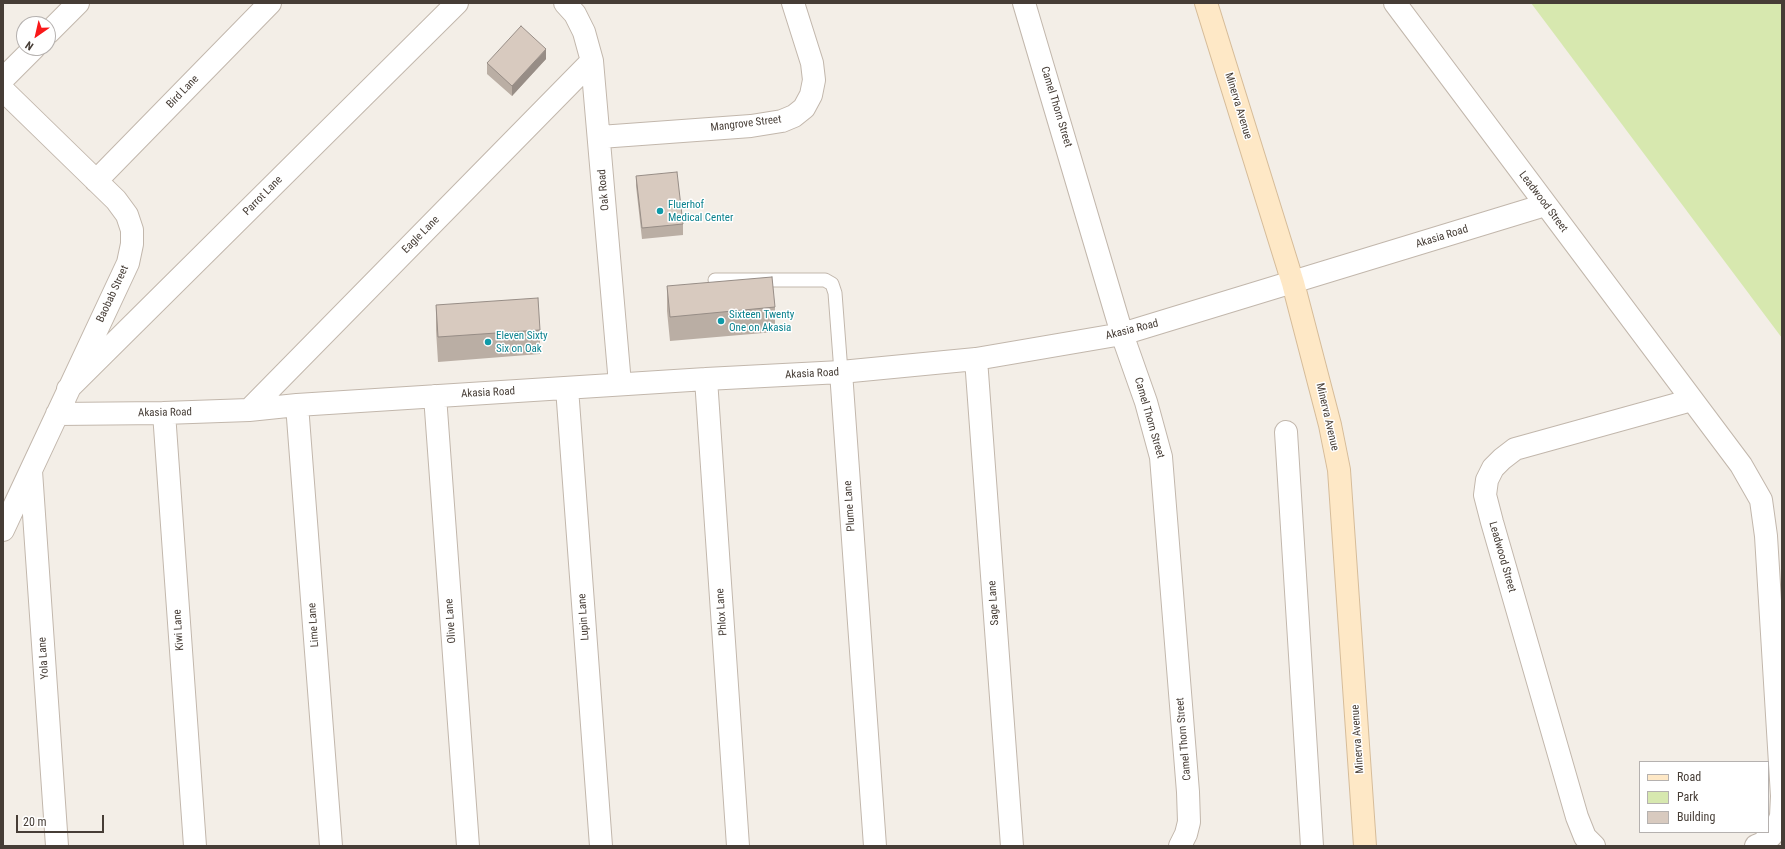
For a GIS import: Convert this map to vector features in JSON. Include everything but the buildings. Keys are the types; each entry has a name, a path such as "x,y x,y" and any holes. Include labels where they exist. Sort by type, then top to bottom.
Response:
{"street":[{"path":"56,25 78,3"},
{"name":"Bird Lane","path":"96,180 270,3"},
{"name":"Parrot Lane","path":"68,389 457,3"},
{"name":"Oak Road","path":"565,3 575,14 584,32 592,61 600,137 620,384"},
{"name":"Mangrove Street","path":"600,137 752,126 782,122 794,116 804,108 811,95 814,80 812,63 793,3"},
{"name":"Camel Thorn Street","path":"1024,3 1122,334 1146,402 1161,457 1188,792 1189,822 1186,834 1180,846"},
{"name":"Minerva Avenue","path":"1206,3 1292,283 1330,425 1339,470 1365,846"},
{"name":"Leadwood Street","path":"1396,3 1545,205 1741,464 1753,483 1761,500 1765,517 1782,809 1779,822 1771,836 1756,846"},
{"path":"3,79 26,56"},
{"name":"Eagle Lane","path":"249,410 592,61"},
{"name":"Baobab Street","path":"3,90 116,200 127,215 132,230 132,244 128,262 3,530"},
{"name":"Akasia Road","path":"57,414 164,413 249,410 297,405 620,384 841,372 976,359 1122,334 1545,205"},
{"name":"Sage Lane","path":"976,359 1012,846"},
{"name":"Plume Lane","path":"841,372 875,846"},
{"name":"Phlox Lane","path":"706,379 738,846"},
{"name":"Lupin Lane","path":"567,388 601,846"},
{"name":"Olive Lane","path":"435,396 468,846"},
{"name":"Leadwood Street","path":"1594,846 1580,828 1492,522 1485,495 1487,480 1493,468 1502,458 1515,449 1692,400"},
{"name":"Lime Lane","path":"297,405 331,846"},
{"name":"Kiwi Lane","path":"164,413 195,846"},
{"path":"1286,432 1312,846"},
{"name":"Yola Lane","path":"31,470 56,846"}],"lane":[{"name":"Plume Lane","path":"715,280 826,280 832,284 835,293 841,372"}],"green space":[{"path":"1531,3 1782,3 1782,338"}],"place":[{"name":"Fluerhof Medical Center","path":"660,211"},
{"name":"Sixteen Twenty One on Akasia","path":"721,321"},
{"name":"Eleven Sixty Six on Oak","path":"488,342"}]}
